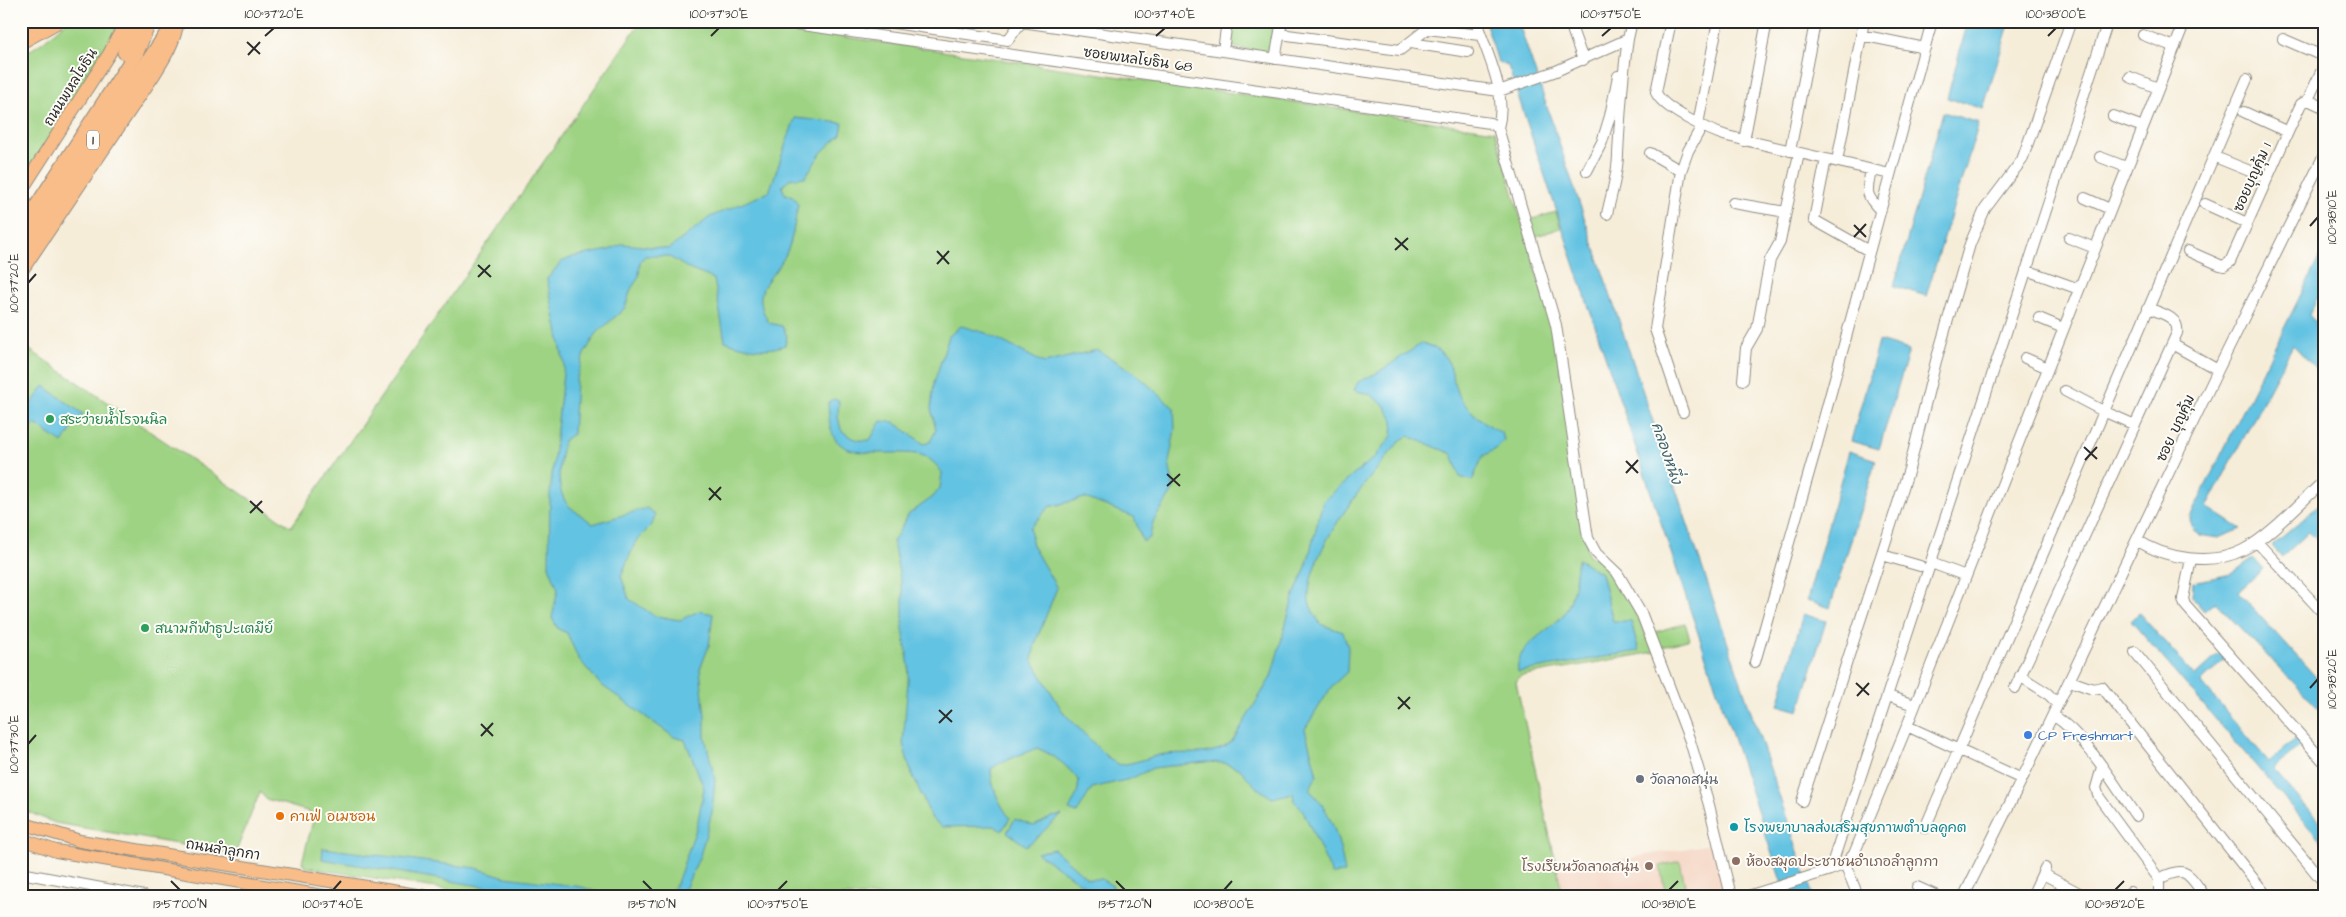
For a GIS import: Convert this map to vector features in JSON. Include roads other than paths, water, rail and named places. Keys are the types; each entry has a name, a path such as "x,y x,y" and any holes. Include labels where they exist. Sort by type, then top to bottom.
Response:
{"highway":[{"path":"21,31 38,21"},
{"path":"21,211 127,49 138,21"},
{"path":"21,231 31,196 134,57 149,21"},
{"path":"21,269 28,248 152,76 167,50 175,29 175,21"}],"main road":[{"path":"21,43 60,21"},
{"path":"118,21 118,37"},
{"name":"ถนนพหลโยธิน","path":"31,196 126,21"},
{"name":"1","path":"28,248 165,27 175,21"},
{"name":"ถนนลำลูกกา","path":"21,823 80,841 423,896"},
{"path":"21,839 56,851 318,895 316,878"}],"street":[{"name":"ซอยพหลโยธิน 68","path":"774,21 1490,124 1498,128"},
{"path":"880,21 1008,40 1022,22 1502,90 1556,71 1628,39"},
{"path":"1223,51 1227,21"},
{"path":"1276,59 1282,21"},
{"path":"1476,21 1502,90 1502,114 1498,128 1556,325 1588,538 1596,553 1618,574 1642,614 1690,740 1709,805 1731,896"},
{"path":"1574,21 1573,32 1583,60"},
{"path":"1607,214 1618,154 1617,140 1623,71 1632,21"},
{"path":"1670,21 1656,92 1661,101 1700,125 1718,133 1744,141 1890,174"},
{"path":"1683,412 1655,329 1681,171 1700,125 1718,21"},
{"path":"1744,141 1767,21"},
{"path":"1743,380 1746,348 1758,329 1770,260 1780,242 1814,28 1819,21"},
{"path":"1837,161 1864,21"},
{"path":"1755,662 1932,21"},
{"path":"1802,801 1909,469 1936,361 1970,244 1985,209 2022,160 2071,21"},
{"path":"1830,870 2108,21"},
{"path":"1748,896 1830,870 1845,864 1854,854 1907,726 2185,21"},
{"path":"1280,34 1400,50 1427,29 1480,35"},
{"path":"1862,35 1925,48"},
{"path":"2143,35 2174,47"},
{"path":"2283,39 2325,58"},
{"path":"1410,43 1468,52"},
{"name":"ซอยบุญคุ้ม 1","path":"2188,251 2220,265 2224,266 2230,262 2288,132 2325,63"},
{"path":"1587,171 1602,142 1610,116 1617,78 1623,71"},
{"path":"2130,77 2158,88"},
{"path":"1925,828 2247,79"},
{"path":"2305,102 2325,108"},
{"path":"2244,112 2288,132"},
{"path":"2113,116 2142,127"},
{"path":"1650,153 1681,171"},
{"name":"ซอย บุญคุ้ม","path":"1964,896 2325,153"},
{"path":"2100,157 2126,168"},
{"path":"1826,159 1814,220 1869,251"},
{"path":"2220,159 2267,178"},
{"path":"1871,170 1867,192 1870,199 1880,210"},
{"path":"2085,198 2110,209"},
{"path":"1733,203 1786,212"},
{"path":"2205,204 2247,223"},
{"path":"2069,238 2095,248"},
{"path":"2026,270 2079,288"},
{"path":"2014,688 2177,333 2177,324 2169,317 2148,308"},
{"path":"2039,318 2064,328"},
{"path":"2172,344 2218,370"},
{"path":"2025,358 2048,368"},
{"path":"2065,391 2135,425"},
{"path":"2137,540 2189,564 2235,553 2257,542 2325,480"},
{"path":"2257,542 2325,615"},
{"path":"1882,555 1920,566"},
{"path":"1931,562 1966,576"},
{"path":"2189,564 2183,599 2185,605 2228,656 2325,763"},
{"path":"2135,652 2325,884"},
{"path":"2020,676 2047,693 2058,704"},
{"path":"2070,681 2093,689 2102,687 2267,896"},
{"path":"1888,696 1914,706"},
{"path":"2053,715 2073,731 2102,767 2136,816"},
{"path":"1907,726 2022,779"},
{"path":"2102,767 2096,788 2099,797 2159,879 2158,896"},
{"path":"1845,864 1858,896"},
{"path":"2032,896 2044,870 2085,896"},
{"path":"2159,879 2174,871 2180,871 2187,874 2205,896"},
{"path":"21,873 144,896"},
{"path":"1916,887 1938,896"}],"water":[{"path":"1485,21 1518,21 1813,896 1786,896 1508,66 1498,62"},
{"path":"1968,21 2010,21 1983,109 1947,98"},
{"path":"1943,112 1979,123 1926,296 1894,286"},
{"path":"795,118 843,123 841,134 822,152 805,177 789,179 782,187 785,194 793,196 798,204 795,223 786,254 765,285 761,301 763,311 769,323 782,326 787,336 785,345 755,349 725,341 714,279 691,270 668,256 645,256 640,262 639,277 631,289 625,308 597,333 584,354 576,381 573,434 564,440 561,456 559,473 564,498 571,508 593,524 647,508 655,515 652,525 636,541 621,576 629,599 655,616 680,620 699,611 713,614 709,646 700,669 705,716 705,737 715,780 712,812 700,856 685,889 679,896 667,896 677,883 697,826 704,788 685,740 674,737 600,684 578,658 567,633 558,629 552,618 558,589 549,566 550,495 564,364 547,279 561,262 573,257 609,250 623,244 669,249 710,217 769,192"},
{"path":"2325,246 2325,280 2309,315 2325,334 2325,378 2293,345 2207,507 2241,529 2218,538 2199,535 2191,526 2190,517"},
{"path":"961,326 986,333 1044,363 1097,350 1134,372 1174,408 1175,429 1169,463 1174,489 1153,522 1150,537 1143,542 1134,517 1085,498 1049,507 1030,528 1033,547 1057,588 1035,644 1032,660 1063,712 1106,756 1120,765 1165,754 1214,751 1232,742 1271,677 1293,598 1307,564 1323,501 1376,456 1392,436 1393,420 1384,405 1371,395 1354,390 1358,382 1377,373 1422,343 1428,345 1439,351 1447,359 1452,370 1456,390 1465,405 1483,421 1502,433 1504,440 1496,449 1483,456 1472,481 1460,477 1452,454 1408,436 1401,440 1342,515 1318,559 1311,580 1310,606 1320,624 1343,632 1348,647 1347,672 1332,686 1305,729 1317,775 1309,790 1324,807 1334,828 1345,873 1332,874 1302,809 1294,801 1293,793 1272,798 1256,787 1240,769 1224,763 1206,762 1153,768 1130,779 1092,788 1077,813 1069,810 1077,794 1079,781 1060,761 1037,748 1000,763 991,769 996,795 1010,818 1002,831 994,826 942,827 932,819 911,772 903,744 909,667 903,629 903,594 893,542 909,514 933,497 940,488 942,473 931,460 916,454 864,452 852,450 841,445 832,433 828,402 834,399 839,401 838,416 841,430 855,439 870,440 881,421 894,422 924,444 930,442 936,430 931,408 934,383 949,336"},
{"path":"1879,341 1909,350 1879,449 1851,441"},
{"name":"สระว่ายน้ำโรจนนิล","path":"44,386 83,414 62,443 35,424 21,443 21,401 29,407"},
{"path":"1849,451 1876,460 1830,608 1807,600"},
{"path":"2325,500 2325,549 2309,532 2282,557 2272,546"},
{"path":"2253,558 2263,569 2238,592 2325,687 2325,715 2215,602 2204,611 2192,597 2193,582 2231,574"},
{"path":"1578,559 1601,573 1613,621 1631,621 1639,651 1518,672 1518,662 1528,646 1552,626 1565,612 1571,600"},
{"path":"2139,613 2195,676 2221,652 2226,658 2201,682 2269,762 2295,739 2301,745 2273,769 2325,828 2325,846 2131,621"},
{"path":"1803,614 1826,621 1799,711 1778,705"},
{"path":"1062,815 1026,846 1007,832 1015,819 1034,826 1052,817"},
{"path":"323,848 476,868 505,877 582,887 609,896 538,896 322,859"},
{"path":"1054,849 1088,879 1101,879 1113,886 1112,896 1095,896 1092,891 1037,853"}],"place":[{"name":"สระว่ายน้ำโรจนนิล","path":"50,419"},
{"name":"สนามกีฬาธูปะเตมีย์","path":"145,628"},
{"name":"CP Freshmart","path":"2028,735"},
{"name":"วัดลาดสนุ่น","path":"1640,779"},
{"name":"คาเฟ่ อเมซอน","path":"280,816"},
{"name":"โรงพยาบาลส่งเสริมสุขภาพตำบลคูคต","path":"1734,827"},
{"name":"ห้องสมุดประชาชนอำเภอลำลูกกา","path":"1736,861"},
{"name":"โรงเรียนวัดลาดสนุ่น","path":"1649,866"}],"water label":[{"name":"คลองหนึ่ง","path":"1667,453"}]}
